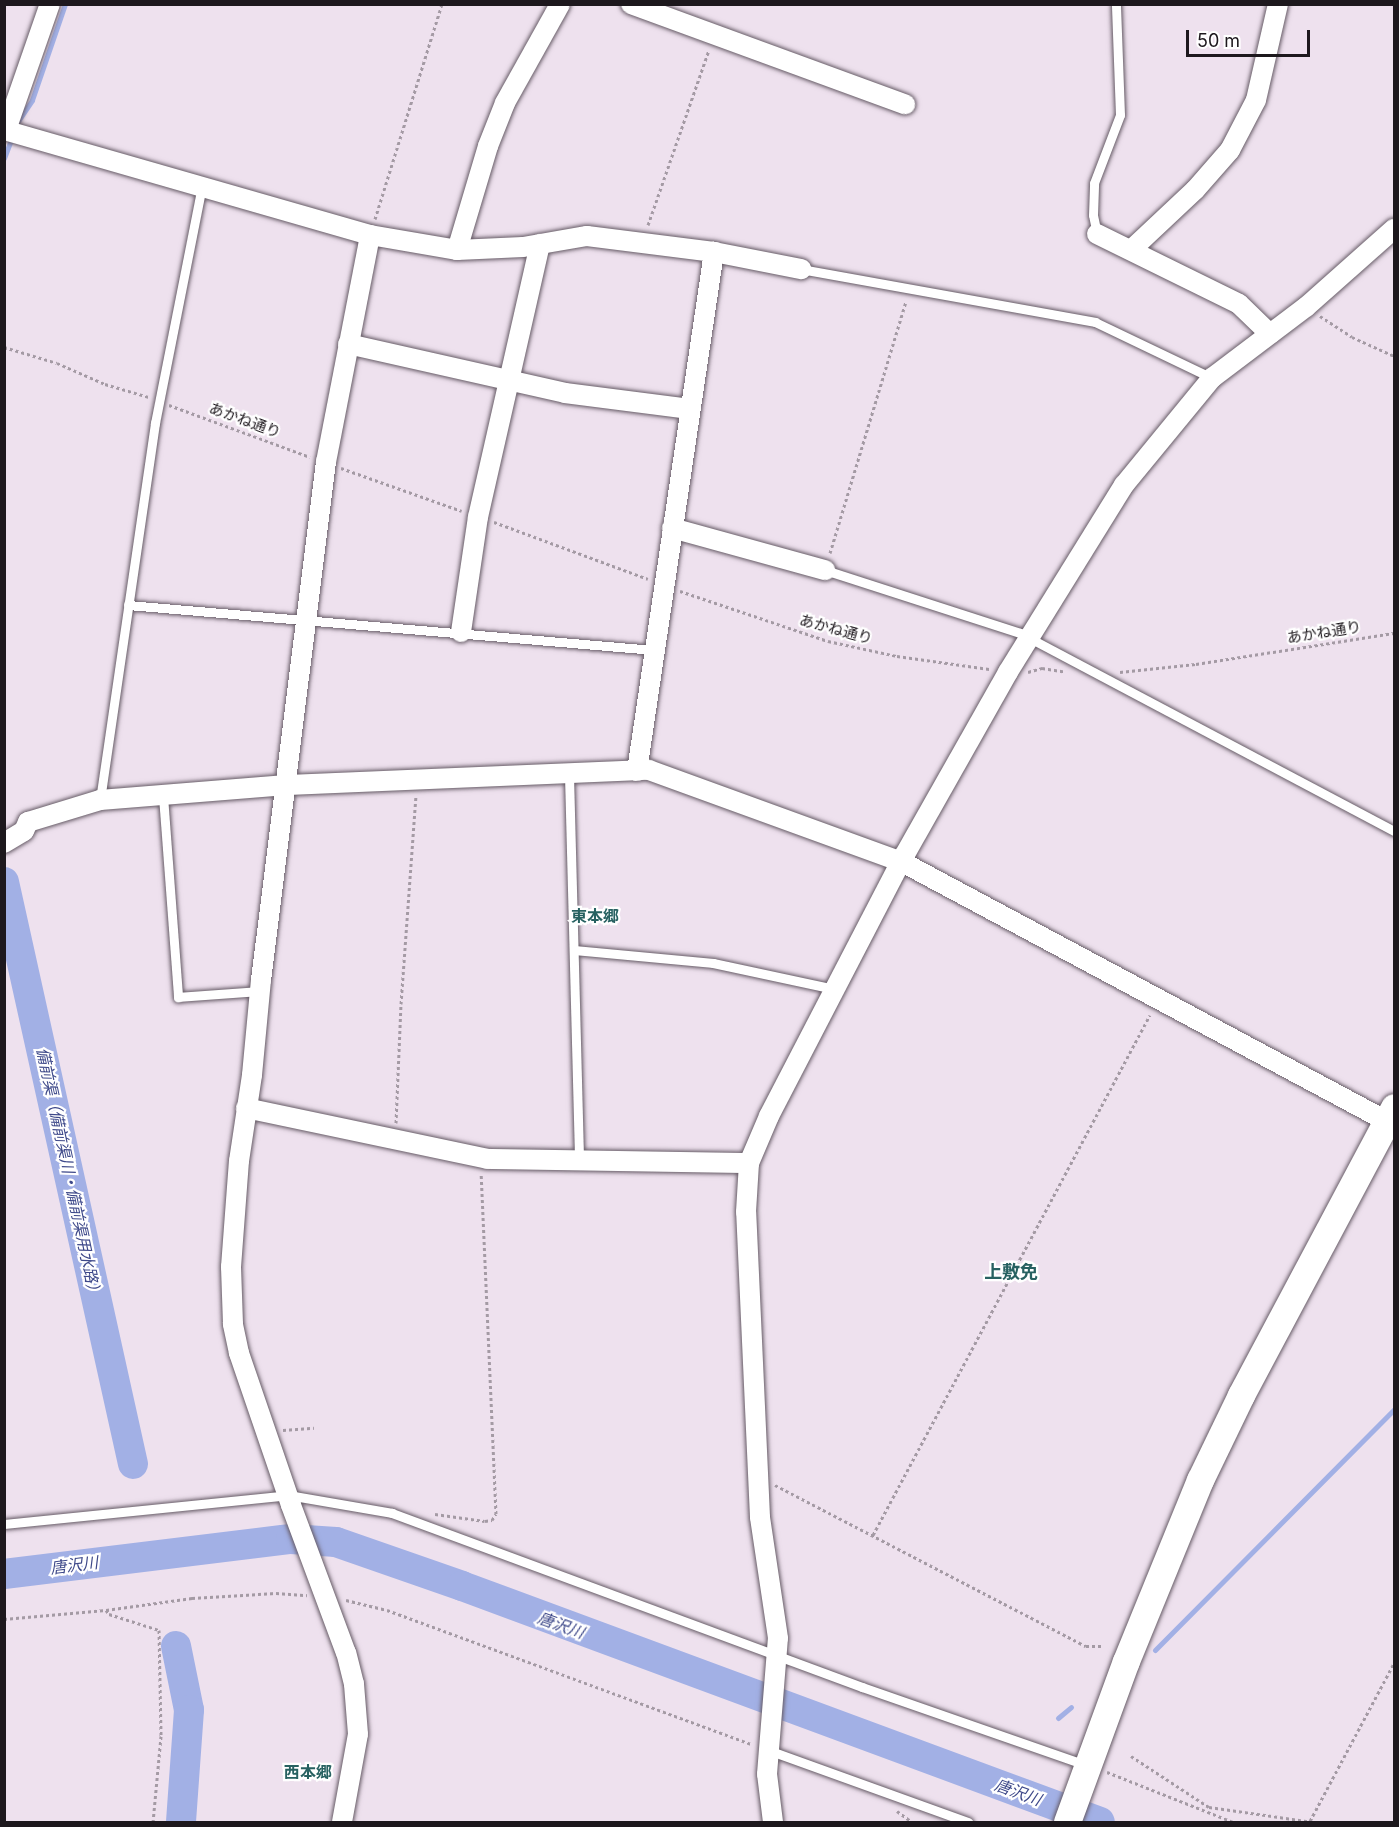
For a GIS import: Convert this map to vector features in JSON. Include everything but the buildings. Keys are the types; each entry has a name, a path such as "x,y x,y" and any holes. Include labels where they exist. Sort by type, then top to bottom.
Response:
{"street":[{"path":"51,4 5,130 370,235 457,250 540,244 587,236 642,241 714,252 801,269"},
{"path":"457,250 488,146 505,103 560,4"},
{"path":"631,4 905,104"},
{"path":"1131,249 1195,190 1230,150 1256,100 1278,4"},
{"path":"773,1822 767,1783 778,1638 760,1517 746,1212 749,1163 769,1116 902,862 1028,639 1124,485 1212,378 1306,307 1395,229"},
{"path":"1097,234 1239,304 1270,334"},
{"path":"342,1822 358,1734 358,1708 346,1653 289,1500 239,1353 233,1324 231,1267 259,991 326,462 370,235"},
{"path":"461,632 478,517 540,244"},
{"path":"637,771 714,252"},
{"path":"348,344 565,393 690,409"},
{"path":"672,528 825,570"},
{"path":"4,843 24,831 28,822 100,800 286,785 649,770 902,862 1158,999 1392,1118 1247,1385 1200,1480 1126,1661 1067,1822"},
{"path":"246,1108 480,1158 749,1163"}],"lane":[{"path":"1097,234 1093,215 1094,183 1120,115 1116,4"},
{"path":"100,800 155,423 202,186"},
{"path":"801,269 1095,322 1212,378"},
{"path":"825,570 995,624 1028,639 1097,673 1395,831"},
{"path":"128,605 654,650"},
{"path":"569,775 579,1160"},
{"path":"163,796 178,996 259,991"},
{"path":"574,950 713,963 834,989"},
{"path":"4,1524 289,1500 392,1513 777,1659 1087,1768"},
{"path":"768,1747 968,1822"}],"path":[{"path":"370,235 442,4"},
{"path":"642,241 715,35"},
{"path":"825,570 911,288"},
{"path":"1306,307 1352,337 1395,356"},
{"path":"4,346 57,363 105,384 152,398"},
{"name":"あかね通り","path":"167,404 314,459"},
{"name":"あかね通り","path":"673,588 828,641 897,656 999,670"},
{"name":"あかね通り","path":"1115,673 1196,664 1395,633"},
{"path":"1020,673 1042,668 1070,672"},
{"path":"395,1140 401,1004 417,780"},
{"path":"873,1535 1158,999"},
{"path":"430,1514 485,1521 492,1520 496,1514 480,1158"},
{"path":"266,1431 314,1428"},
{"path":"758,1476 1086,1646 1104,1646"},
{"path":"4,1619 106,1610 192,1598 324,1592 387,1610 768,1747"},
{"path":"106,1610 116,1617 159,1630 160,1736 153,1822"},
{"path":"1131,1756 1209,1807 1312,1822 1395,1663"},
{"path":"1087,1768 1233,1822"},
{"path":"1206,1812 1209,1807"}],"waterway":[{"path":"18,121 32,100 65,4"},
{"path":"4,158 11,140"},
{"name":"備前渠（備前渠川・備前渠用水路）","path":"4,882 133,1464"},
{"path":"1155,1650 1394,1409"},
{"name":"唐沢川","path":"4,1574 291,1539 336,1542 462,1586 1100,1822"},
{"name":"備前渠（備前渠川・備前渠用水路）","path":"176,1646 189,1710 181,1822"},
{"path":"1058,1718 1071,1707"}],"district":[{"name":"東本郷","path":"595,916"},
{"name":"上敷免","path":"1011,1272"},
{"name":"西本郷","path":"308,1772"}]}
